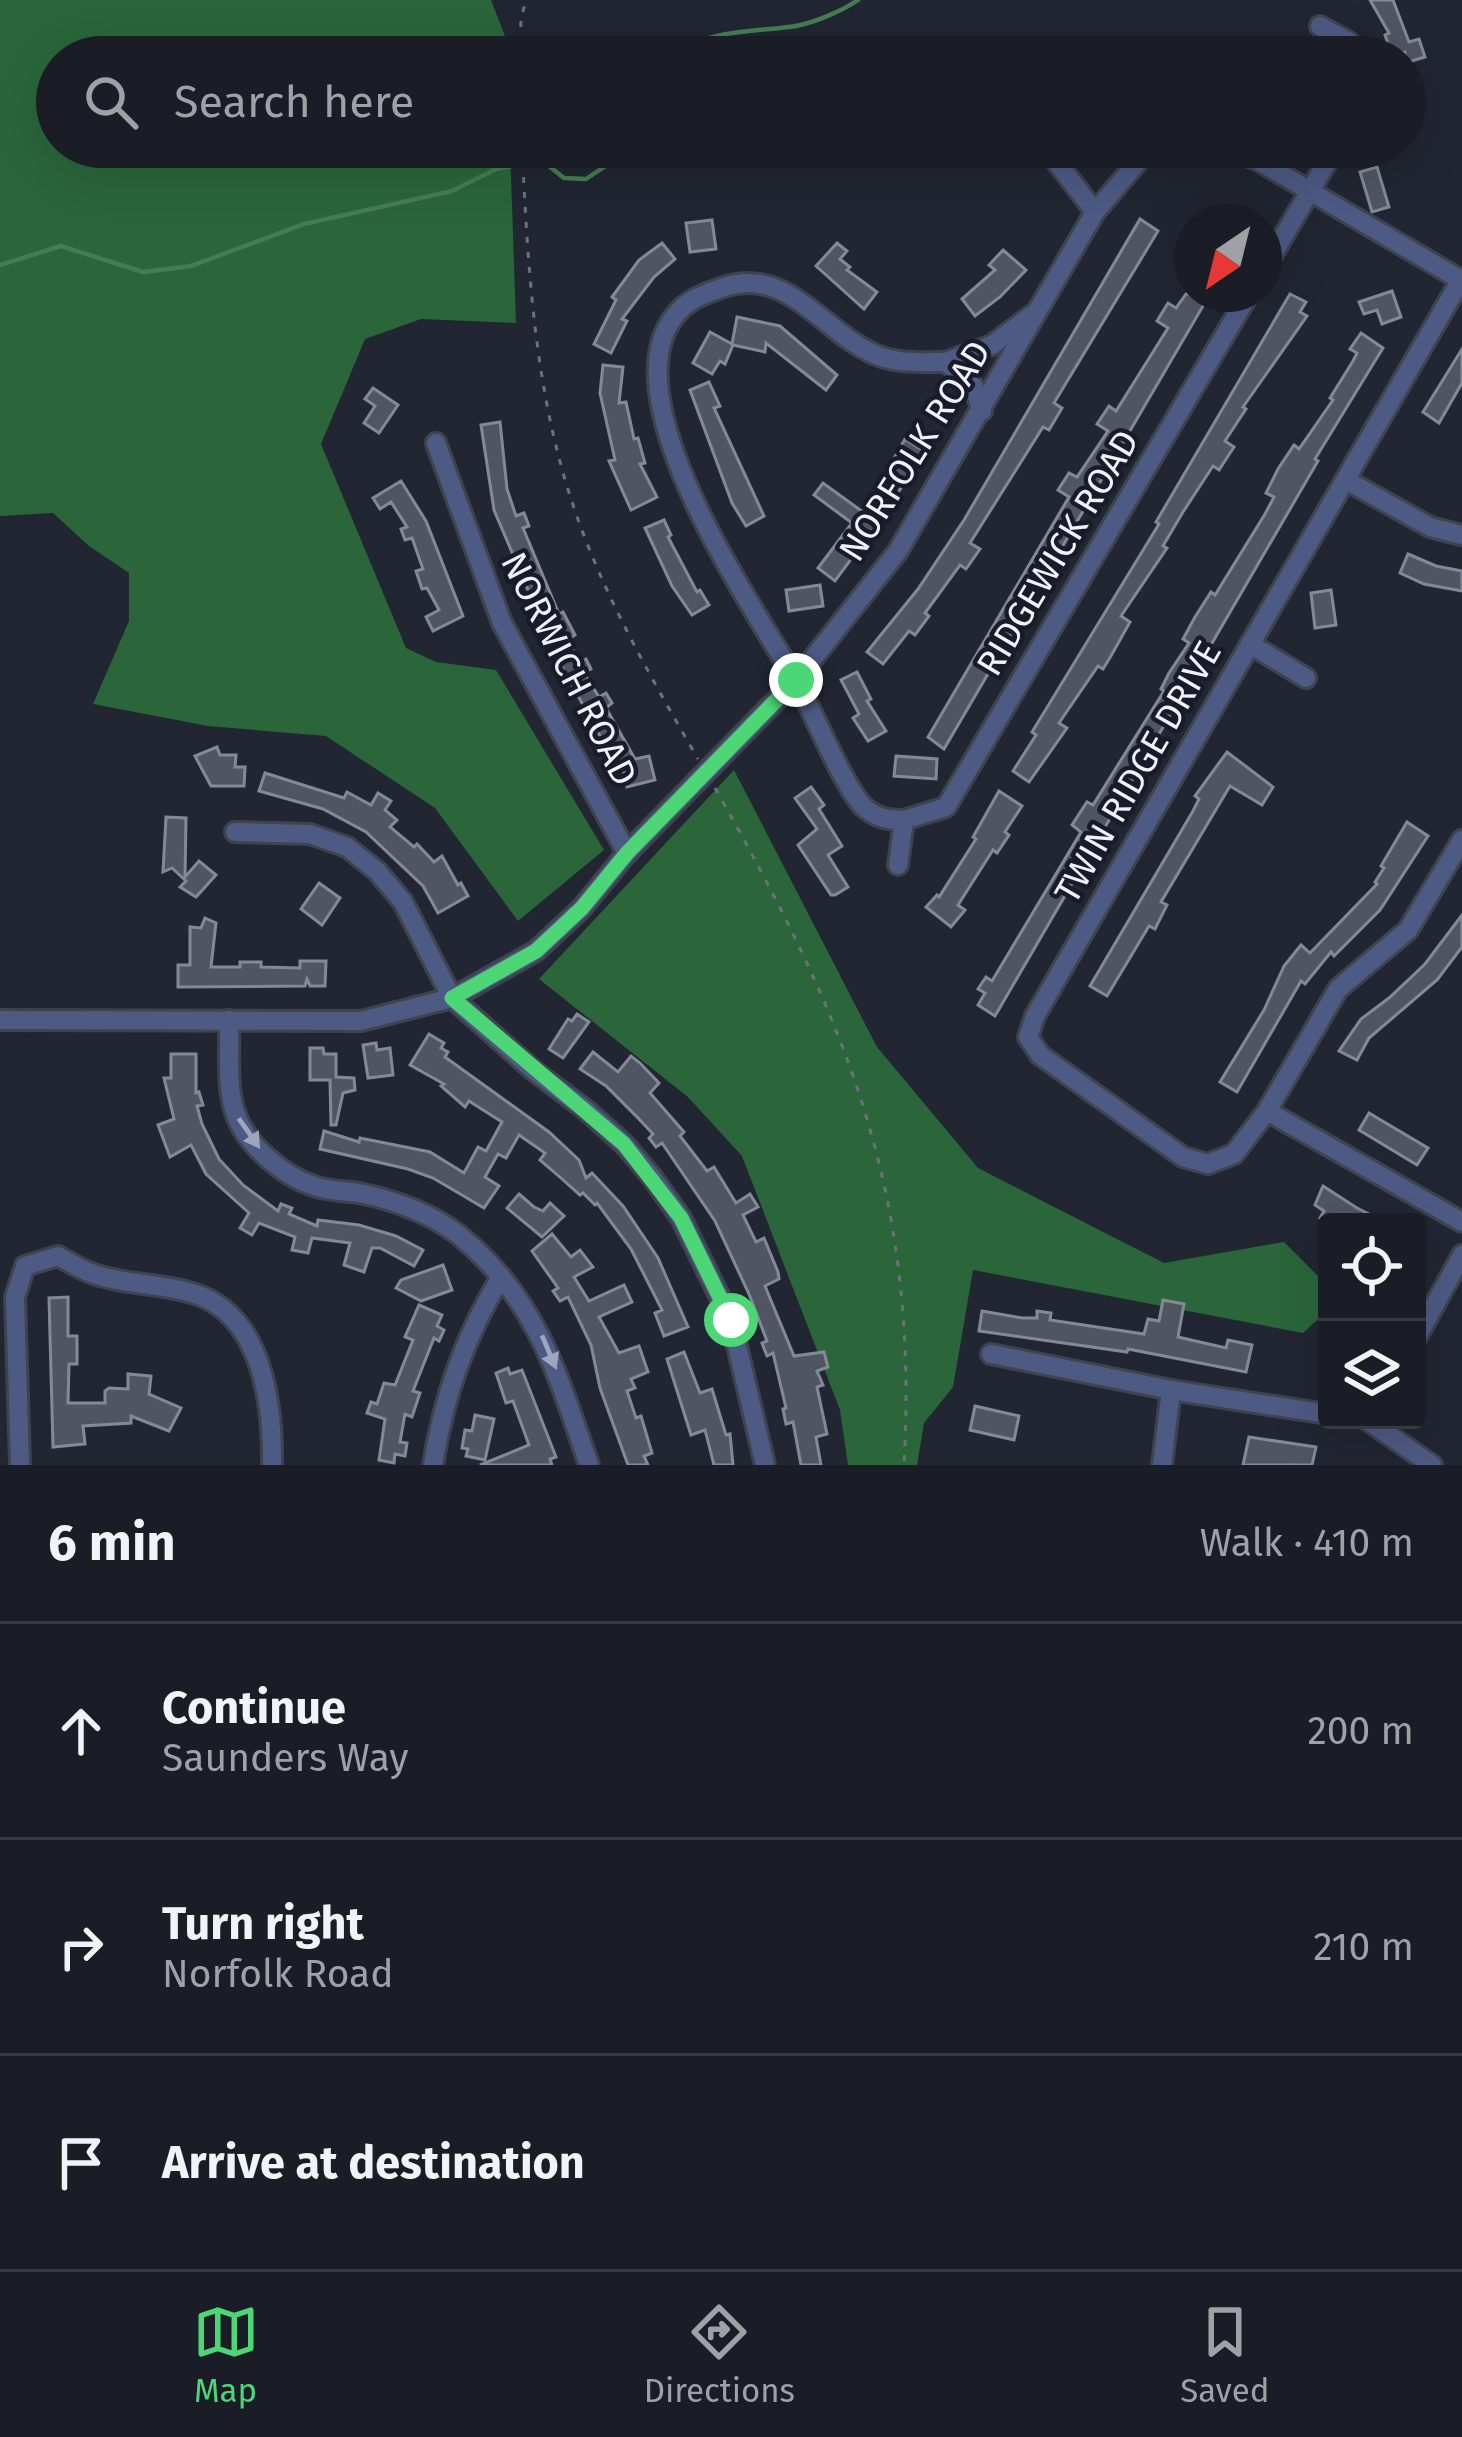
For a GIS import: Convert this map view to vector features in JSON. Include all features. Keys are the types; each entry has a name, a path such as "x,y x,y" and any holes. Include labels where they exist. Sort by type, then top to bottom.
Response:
{"street":[{"path":"1320,26 1338,36"},
{"path":"1061,168 1094,212"},
{"name":"NORFOLK ROAD","path":"0,1020 362,1022 452,998 536,951 796,680 898,551 1094,212 1132,168"},
{"path":"1271,168 1461,279"},
{"path":"1282,238 1323,168"},
{"name":"TWIN RIDGE DRIVE","path":"1267,1111 1234,1154 1208,1164 1183,1156 1040,1055 1028,1037 1046,996 1461,279"},
{"path":"898,865 904,820 884,820 862,805 704,523 674,453 657,389 665,331 682,308 705,294 736,283 767,283 800,300 844,338 878,356 946,362 992,345 1041,308"},
{"name":"RIDGEWICK ROAD","path":"904,820 946,807 1238,312"},
{"path":"946,362 974,388 982,411"},
{"name":"NORWICH ROAD","path":"436,443 502,623 627,853"},
{"path":"1346,480 1430,527 1462,535"},
{"path":"1250,644 1306,678"},
{"path":"235,832 310,834 347,848 377,871 403,902 452,998 624,1144 681,1218 731,1320 765,1465"},
{"path":"1462,840 1408,930 1338,989 1267,1111 1462,1222"},
{"path":"229,1021 234,1112 250,1140 276,1165 313,1186 363,1194 415,1210 459,1234 529,1311 548,1347 589,1465"},
{"path":"1426,1321 1462,1255"},
{"path":"20,1465 15,1298 25,1266 58,1256 92,1274 194,1293 232,1313 250,1342 261,1377 272,1424 272,1465"},
{"path":"433,1465 453,1382 478,1313 501,1277"},
{"path":"991,1354 1318,1413"},
{"path":"1162,1465 1172,1390"},
{"path":"1382,1429 1432,1465"}],"path":[{"path":"514,0 525,3 520,36"},
{"path":"523,168 527,273 536,345 572,503 619,614 797,938 871,1122 900,1266 907,1376 904,1465"}],"green space":[{"path":"0,0 491,0 505,36 36,36 36,168 511,168 516,323 421,319 365,339 321,444 406,648 436,662 496,670 604,850 518,921 435,808 326,736 208,726 93,704 129,621 129,573 53,513 0,516"},
{"path":"734,770 877,1047 978,1168 1164,1263 1284,1242 1318,1276 1318,1319 1303,1333 973,1270 953,1387 924,1423 917,1465 848,1465 840,1410 742,1156 688,1097 539,979"}],"building":[{"path":"1370,0 1393,0 1407,36 1385,36 1389,33"},
{"path":"1377,168 1389,207 1372,212 1360,172"},
{"path":"1140,219 1158,231 1054,403 1062,408 1049,430 1043,427 970,543 980,549 966,569 960,565 915,635 909,631 883,664 867,652 918,589 964,520"},
{"path":"712,220 716,249 690,252 686,223"},
{"path":"662,243 675,259 654,277 622,319 627,321 611,353 594,344 616,300 612,297 639,260"},
{"path":"837,243 847,251 840,259 850,267 847,270 877,292 864,309 816,266"},
{"path":"1003,250 1026,270 975,316 962,299 995,270 989,265"},
{"path":"1392,291 1401,317 1382,324 1377,310 1364,314 1359,302"},
{"path":"1290,294 1306,302 1300,312 1307,316 1243,407 1225,441 1234,447 1219,470 1213,466 1183,512 1163,546 1167,548 1121,616 1130,622 1111,656 1103,669 1098,666 1059,723 1067,728 1029,782 1013,771 1036,735 1032,732 1159,524"},
{"path":"1168,303 1174,312 1199,312 944,749 928,737 1069,497 1058,490 1069,473 1077,477 1108,431 1097,424 1109,406 1116,411 1168,328 1157,321"},
{"path":"737,317 780,326 837,375 826,390 766,343 765,352 733,345 725,364 720,361 712,374 693,363 710,332 732,344"},
{"path":"1361,333 1383,348 995,1016 978,1005 985,993 978,989 986,977 992,981 1081,832 1072,825 1087,802 1093,805 1164,691 1169,673 1189,643 1183,639 1195,617 1211,592 1215,595 1265,514 1274,497 1266,493 1278,469 1294,445 1299,449 1333,400 1357,353 1350,349"},
{"path":"1462,349 1462,383 1439,423 1423,412"},
{"path":"603,365 623,367 619,403 626,402 645,463 640,464 657,497 631,510 609,461 615,460 600,393"},
{"path":"709,382 720,406 714,408 764,516 746,526 732,503 690,390"},
{"path":"373,388 398,405 379,433 364,423 375,406 365,399"},
{"path":"500,422 507,489 516,516 524,513 529,526 523,528 559,614 563,612 575,635 567,640 580,662 586,659 591,669 584,673 599,697 606,693 612,703 606,708 635,759 649,756 655,780 627,787 619,751 611,756 539,625 494,510 481,425"},
{"path":"905,439 924,451 835,581 818,568 852,523 814,495 823,483 863,512"},
{"path":"401,481 426,521 463,616 433,631 426,617 439,610 427,588 422,589 416,571 423,569 412,538 405,540 401,529 407,527 391,502 380,509 373,498"},
{"path":"664,520 697,592 709,605 692,615 672,586 645,528"},
{"path":"1408,554 1462,571 1462,591 1424,584 1400,573"},
{"path":"820,585 823,606 789,611 786,590"},
{"path":"1331,590 1336,625 1315,628 1311,593"},
{"path":"857,672 871,699 867,701 886,731 868,741 853,718 859,714 841,680"},
{"path":"217,747 220,755 236,755 235,767 245,767 244,786 211,786 195,756"},
{"path":"1227,752 1273,787 1262,805 1230,786 1161,902 1167,905 1155,929 1149,926 1107,996 1090,986 1193,811 1199,799 1195,796"},
{"path":"896,756 937,759 936,779 894,776"},
{"path":"265,773 344,798 347,792 371,805 378,793 391,801 385,810 397,820 390,827 434,862 442,856 468,896 438,913 423,886 366,832 323,809 259,791"},
{"path":"811,787 842,846 828,855 848,887 835,895 798,845 817,829 795,798"},
{"path":"999,791 1022,806 1005,832 1009,835 997,853 993,850 958,905 965,910 951,927 926,907 939,897 976,839"},
{"path":"166,817 186,818 185,877 199,861 216,875 196,897 180,887 186,881 172,868 163,872"},
{"path":"1407,822 1428,836 1380,910 1334,956 1331,952 1305,984 1301,981 1237,1092 1220,1082 1264,1010 1284,966 1301,945 1310,953 1377,884 1381,866"},
{"path":"319,883 340,898 322,925 301,909"},
{"path":"1462,915 1462,947 1437,980 1369,1038 1357,1060 1339,1051 1361,1019 1425,964"},
{"path":"205,918 216,923 211,967 261,962 261,967 300,968 300,961 326,961 325,986 310,986 307,979 305,986 178,987 178,965 190,965 190,927 201,928"},
{"path":"577,1014 589,1022 563,1058 549,1049 568,1019 572,1021"},
{"path":"429,1034 444,1043 445,1057 549,1132 579,1160 586,1178 592,1173 623,1206 658,1258 688,1327 664,1336 655,1313 662,1310 631,1249 597,1203 580,1195 540,1160 545,1153 519,1135 506,1158 498,1154 485,1177 499,1186 484,1208 408,1169 320,1149 324,1131 359,1142 360,1138 430,1152 464,1173 478,1147 486,1151 502,1122 469,1101 465,1107 441,1086 444,1084 410,1065"},
{"path":"376,1043 377,1050 390,1048 393,1075 368,1078 363,1045"},
{"path":"310,1048 336,1054 336,1077 354,1078 355,1090 343,1093 336,1125 331,1125 330,1080 310,1080"},
{"path":"593,1052 618,1072 631,1056 640,1063 659,1083 650,1093 684,1132 680,1136 707,1171 714,1167 736,1203 750,1194 758,1207 743,1215 756,1242 764,1238 778,1272 779,1279 765,1286 794,1356 824,1352 828,1367 817,1371 823,1385 817,1387 827,1434 816,1437 821,1465 801,1465 793,1422 786,1424 773,1353 767,1356 762,1343 767,1341 749,1294 715,1221 662,1143 656,1147 649,1138 653,1134 638,1118 606,1086 580,1069"},
{"path":"171,1054 196,1054 202,1124 219,1159 243,1185 278,1211 281,1204 292,1208 289,1214 317,1226 318,1220 359,1225 396,1236 423,1250 414,1266 372,1248 364,1272 344,1265 350,1243 312,1238 308,1253 292,1250 295,1237 259,1223 252,1235 240,1228 249,1213 206,1174 191,1145 170,1157 158,1125 174,1119 164,1078 171,1078"},
{"path":"1369,1113 1428,1148 1417,1165 1359,1130"},
{"path":"1323,1186 1367,1213 1323,1213 1315,1205"},
{"path":"519,1194 543,1211 550,1203 564,1216 542,1237 507,1208"},
{"path":"552,1234 571,1257 580,1250 593,1267 574,1277 589,1301 624,1285 632,1302 599,1317 619,1353 639,1346 648,1372 631,1379 635,1388 627,1391 636,1418 641,1416 652,1453 644,1456 648,1465 628,1465 600,1388 591,1345 568,1297 560,1301 553,1291 558,1288 532,1251"},
{"path":"443,1265 452,1290 421,1301 396,1288 401,1280"},
{"path":"68,1297 68,1336 77,1336 77,1364 69,1364 68,1403 105,1403 109,1388 128,1389 128,1374 151,1376 149,1394 181,1408 169,1431 131,1416 131,1423 83,1426 85,1444 53,1447 49,1298"},
{"path":"1163,1300 1184,1304 1178,1337 1226,1348 1228,1340 1252,1345 1246,1372 1128,1349 979,1331 982,1311 1037,1318 1037,1311 1051,1313 1050,1320 1144,1334 1148,1319 1159,1321"},
{"path":"419,1305 442,1315 437,1326 444,1330 439,1341 434,1338 413,1391 420,1393 412,1417 405,1414 400,1442 407,1443 405,1456 395,1454 394,1463 379,1460 385,1419 367,1413 371,1402 377,1404 384,1383 395,1385 413,1340 405,1337"},
{"path":"684,1352 700,1393 712,1389 726,1435 730,1434 733,1465 714,1465 705,1430 691,1435 667,1359"},
{"path":"508,1368 510,1374 522,1370 556,1457 550,1459 552,1465 480,1465 529,1445 513,1401 506,1403 496,1373"},
{"path":"975,1406 1019,1416 1014,1440 970,1430"},
{"path":"475,1415 494,1419 485,1460 466,1456 468,1449 462,1448 465,1430 472,1431"},
{"path":"1249,1437 1316,1447 1312,1465 1243,1465"}],"waterway":[{"path":"717,36 804,24 858,0"},
{"path":"0,265 61,246 143,272 191,266 304,224 452,191 501,168"},
{"path":"552,168 564,178 586,179 602,168"}],"route":[{"path":"731,1320 681,1218 624,1144 452,998 536,951 796,680"}]}
